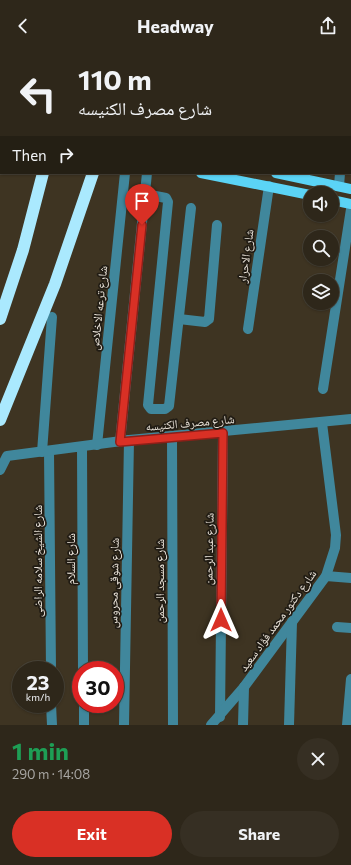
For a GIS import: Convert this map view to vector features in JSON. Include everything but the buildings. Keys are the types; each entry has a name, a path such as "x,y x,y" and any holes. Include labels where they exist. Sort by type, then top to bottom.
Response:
{"highway":[{"path":"0,319 23,250 43,174"},
{"path":"0,420 55,284 93,174"}],"main road":[{"path":"206,174 303,193"},
{"path":"282,174 351,189"},
{"path":"339,201 351,204"}],"street":[{"name":"شارع ترعه الاخلاص","path":"97,445 125,174"},
{"path":"124,441 147,174"},
{"path":"339,186 340,174"},
{"name":"شارع الاحرار","path":"248,329 269,186"},
{"path":"145,194 166,198 168,202 148,405 151,409 165,409 169,406 191,208"},
{"path":"323,389 351,209"},
{"path":"179,319 205,322 209,319 217,225"},
{"name":"شارع الشيخ سلامه الراضى","path":"51,661 46,452 52,318"},
{"name":"شارع مصرف الكنيسه","path":"0,470 7,456 82,448 124,441 223,433 351,419"},
{"name":"شارع دكتور محمد فؤاد سعيد","path":"211,725 244,687 326,576 335,548 336,535 322,423"},
{"name":"شارع عبد الرحمن","path":"220,725 223,433"},
{"name":"شارع مسجد الرحمن","path":"172,437 173,725"},
{"name":"شارع شوقى محروس","path":"124,441 124,725"},
{"name":"شارع السلام","path":"82,448 84,661"},
{"path":"326,576 351,578"},
{"path":"288,725 292,622"},
{"path":"337,627 351,628"},
{"path":"347,725 351,678"},
{"path":"243,725 244,687"},
{"path":"51,713 52,725"},
{"path":"84,713 84,725"}],"route":[{"path":"142,225 120,442 129,440 223,433 221,620"}]}
